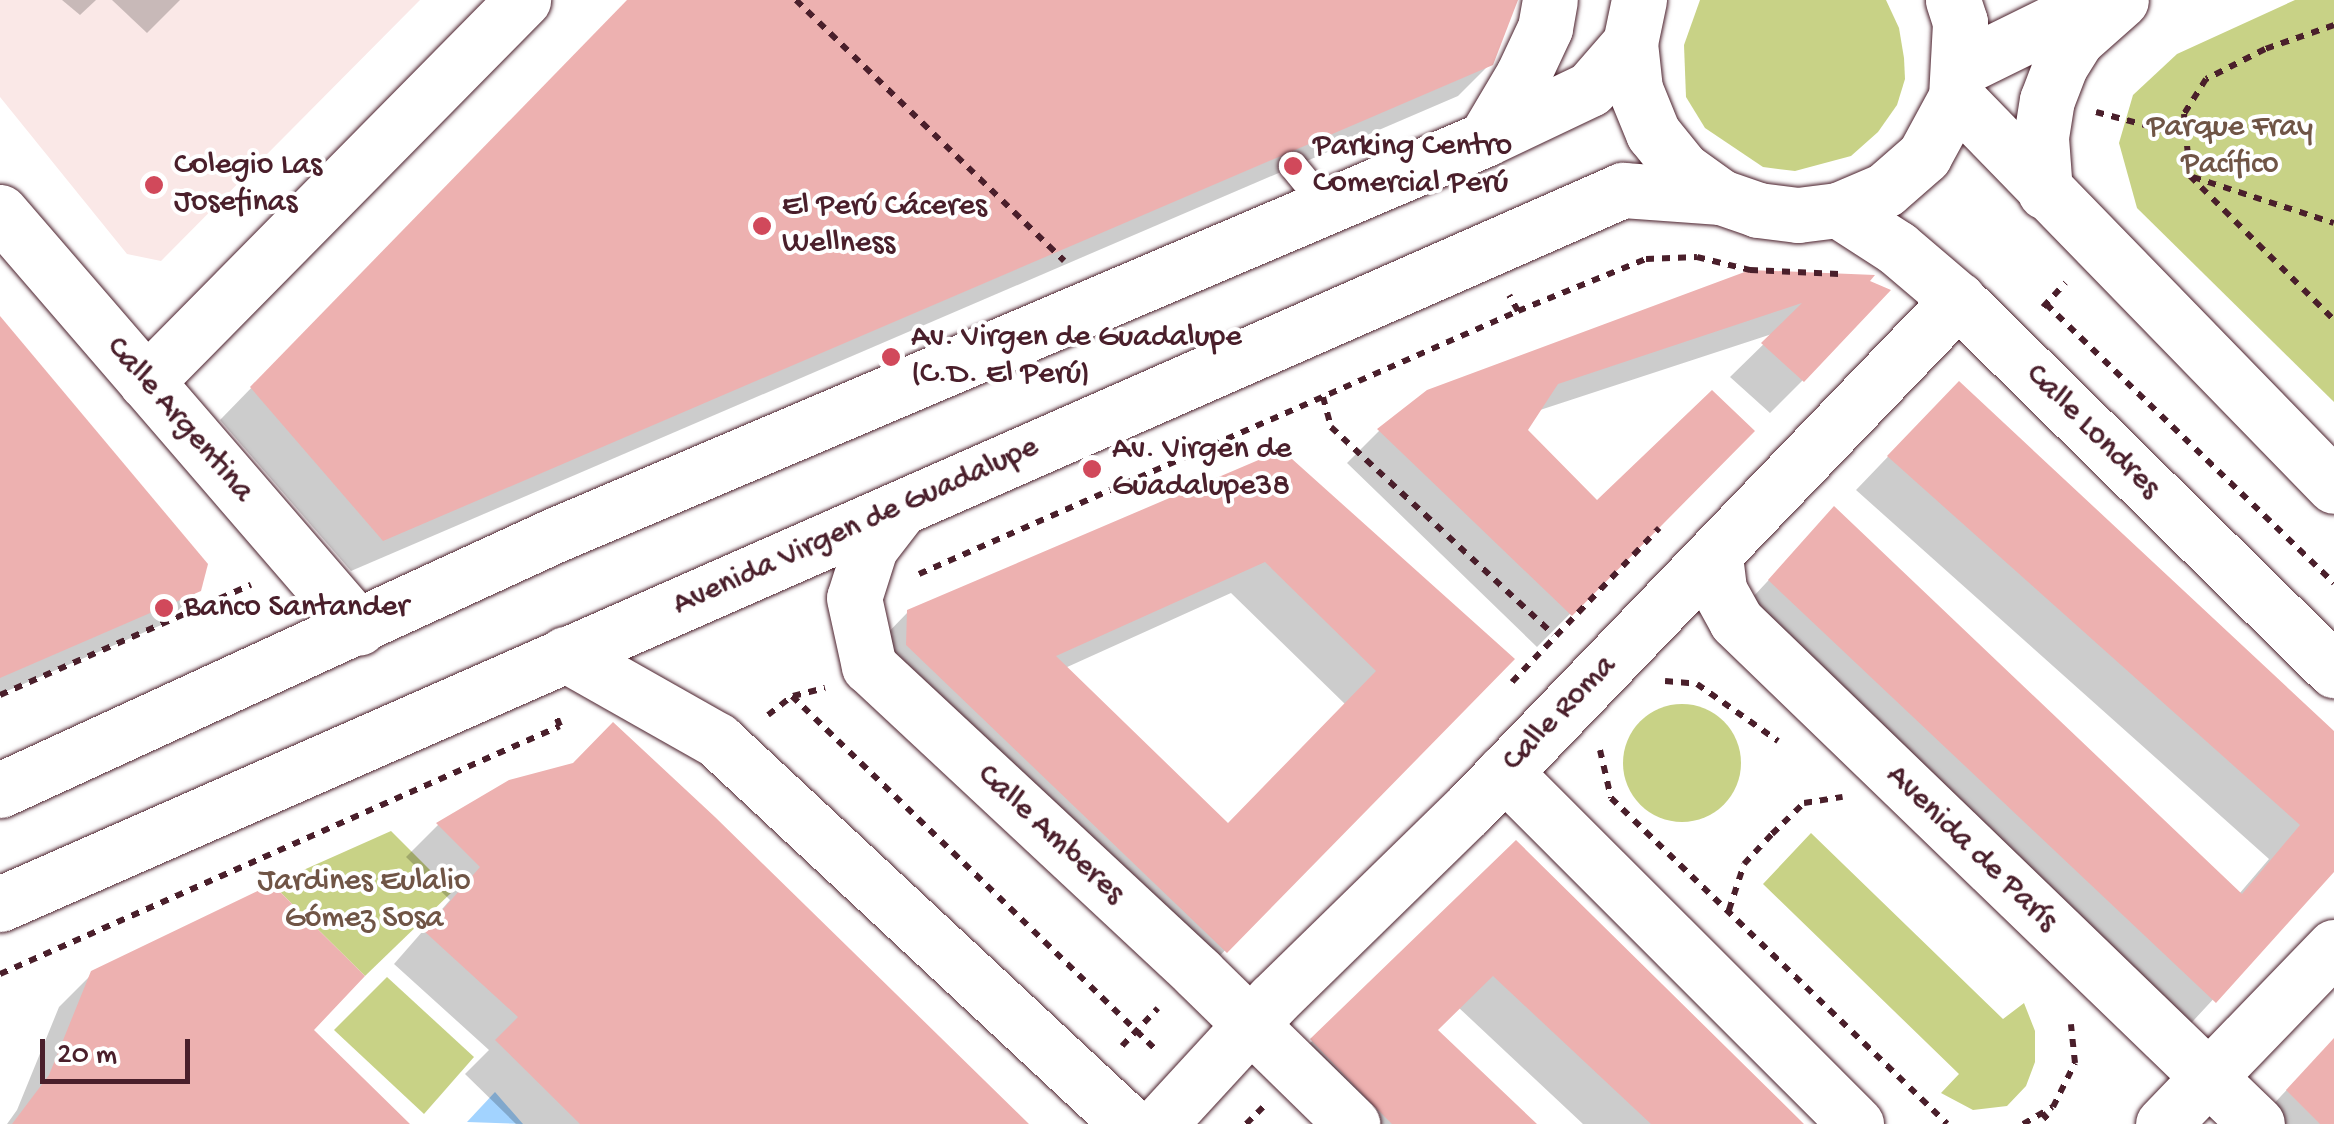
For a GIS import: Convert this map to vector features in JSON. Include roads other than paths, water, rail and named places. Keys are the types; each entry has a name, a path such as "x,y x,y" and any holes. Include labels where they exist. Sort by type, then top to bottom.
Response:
{"main road":[{"path":"146,382 524,0"},
{"path":"1485,139 1523,75 1544,28 1550,0"},
{"path":"1634,21 1635,89 1653,133 1682,169 1721,196 1758,210 1798,215 1838,210 1885,190 1924,156 1958,82 1960,22 1952,0"},
{"path":"1958,82 2099,0"},
{"path":"2045,192 2041,137 2047,100 2060,66 2076,40 2121,0"},
{"path":"0,790 359,628 1309,186 1485,139 1590,89 1634,21"},
{"path":"1958,82 2045,192 2334,486"},
{"name":"Avenida Virgen de Guadalupe","path":"0,904 1623,190 1721,196"},
{"name":"Calle Londres","path":"1838,210 1897,248 1958,300 2334,670"},
{"name":"Calle Argentina","path":"0,212 359,628"},
{"name":"Calle Roma","path":"1159,1124 1250,1026 1714,556 1958,300"},
{"name":"Calle Amberes","path":"900,509 870,548 854,598 870,666 1352,1124"},
{"name":"Avenida de París","path":"1714,556 1718,590 1736,620 2257,1124"},
{"path":"551,661 717,740 1129,1124"},
{"path":"1504,772 1856,1124"},
{"path":"2163,1124 2334,947"}],"water":[{"path":"495,1092 523,1124 467,1122"}],"place":[{"name":"Parking Centro Comercial Perú","path":"1293,166"},
{"name":"Colegio Las Josefinas","path":"154,185"},
{"name":"El Perú Cáceres Wellness","path":"762,226"},
{"name":"Av. Virgen de Guadalupe (C.D. El Perú)","path":"891,357"},
{"name":"Av. Virgen de Guadalupe38","path":"1092,469"},
{"name":"Banco Santander","path":"164,608"}],"park label":[{"name":"Parque Fray Pacífico","path":"2230,148"},
{"name":"Jardines Eulalio Gómez Sosa","path":"364,902"}]}
